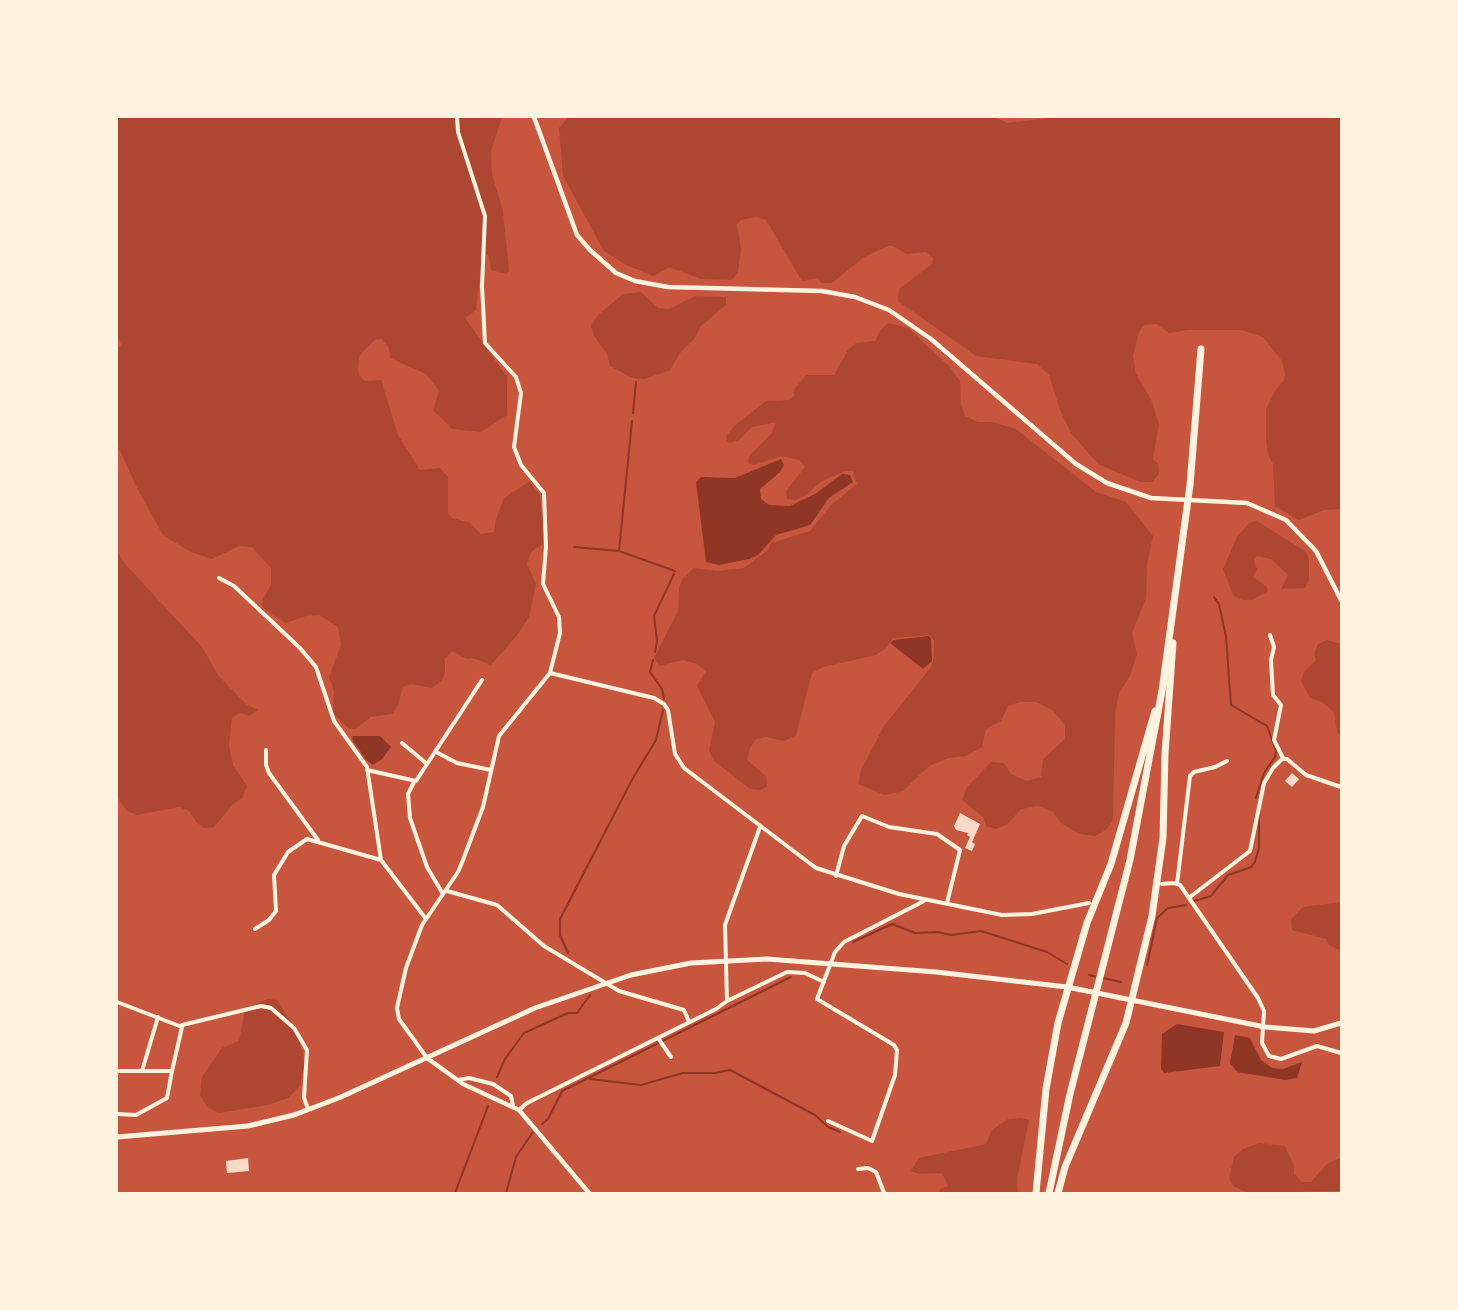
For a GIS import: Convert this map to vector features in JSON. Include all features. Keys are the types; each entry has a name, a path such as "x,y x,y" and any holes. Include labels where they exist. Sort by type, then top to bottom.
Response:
{"highway":[{"path":"1058,1193 1065,1167 1102,1085 1133,999 1152,916 1163,838 1165,754 1201,348"},
{"path":"1049,1193 1090,1013 1130,860 1162,692 1178,589"},
{"path":"1036,1193 1046,1089 1067,987 1087,923 1111,864 1149,728 1162,692"}],"main road":[{"path":"117,1137 248,1126 308,1110 535,1008 605,983 662,968 725,960 831,963 1067,987 1265,1027 1314,1031 1341,1023"}],"street":[{"path":"457,117 458,132 485,216 482,296 485,343 518,380 521,406 516,428 516,453 521,465 544,493 546,547 543,584 559,617 560,633 550,673 499,736 483,807 458,872 426,919 406,968 398,1008 399,1020 427,1058 457,1081 519,1110 589,1193"},
{"path":"534,117 577,234 590,250 616,273 635,281 668,287 822,291 873,303 915,326 1092,475 1136,494 1180,499 1227,500 1256,506 1295,527 1316,551 1341,600"},
{"path":"219,578 234,586 300,648 316,667 334,721 368,770 381,860 426,919"},
{"path":"1270,635 1274,647 1271,660 1273,695 1281,705 1274,740 1283,758 1306,775 1341,787"},
{"path":"550,673 654,698 667,706 674,748 680,764 811,865 836,876 925,900 1017,915 1089,903"},
{"path":"482,680 408,794 410,818 427,867 445,893 497,905 536,941 605,983 637,998 684,1010 689,1022"},
{"path":"402,743 427,764"},
{"path":"266,750 266,765 269,773 319,841"},
{"path":"436,752 457,763 491,770"},
{"path":"1190,897 1250,851 1264,783 1273,768 1283,758"},
{"path":"1177,884 1190,776 1194,772 1215,767 1227,761"},
{"path":"368,770 414,782"},
{"path":"836,876 844,846 862,816 889,827 937,834 960,850 947,903"},
{"path":"727,1001 725,924 760,827"},
{"path":"255,928 269,920 276,911 272,881 288,852 308,840 319,841 381,860"},
{"path":"1162,884 1177,884 1190,897 1258,998 1264,1011 1265,1027 1262,1043 1265,1051 1275,1059 1317,1046 1341,1053"},
{"path":"828,1121 868,1141 873,1140 895,1075 897,1050 894,1045 818,1000 817,995 838,947 925,900"},
{"path":"519,1110 527,1103 660,1041 727,1001 787,972 805,973 824,982"},
{"path":"117,1002 182,1025 261,1005 271,1008 294,1028 307,1050 304,1098 308,1110"},
{"path":"142,1071 158,1016"},
{"path":"117,1114 136,1115 167,1098 182,1025"},
{"path":"660,1041 671,1057"},
{"path":"117,1071 172,1071"},
{"path":"457,1081 469,1078 493,1084 511,1096 513,1106"},
{"path":"858,1169 868,1168 876,1172 884,1193"}],"shaded area":[{"path":"117,117 502,117 491,151 492,174 503,211 509,271 506,274 491,270 489,256 483,252 476,310 465,318 507,377 507,415 481,432 452,429 433,410 439,391 426,374 390,358 389,348 382,339 375,340 366,348 359,357 358,368 359,376 365,381 381,380 398,435 420,470 440,468 448,477 448,514 452,518 470,523 481,534 494,532 504,498 530,481 540,496 544,536 543,544 531,552 527,564 536,584 529,617 518,634 491,665 473,658 467,659 452,651 445,658 445,673 442,680 432,688 411,684 403,687 398,705 392,714 371,717 355,729 348,728 333,713 334,691 329,677 341,645 338,627 319,615 306,616 286,623 262,607 263,599 271,585 271,568 252,547 239,546 212,559 191,552 163,535 136,486 117,444 117,348 122,346 117,336"},
{"path":"569,117 995,117 1007,123 1058,117 1341,117 1341,509 1324,510 1299,520 1275,506 1273,464 1268,454 1266,439 1266,409 1275,391 1284,380 1285,374 1282,361 1263,337 1242,330 1188,330 1169,333 1156,324 1144,325 1139,332 1133,356 1136,374 1151,399 1159,424 1153,459 1158,464 1159,474 1152,482 1140,482 1098,464 1071,433 1060,410 1049,375 1037,364 976,356 898,301 899,289 932,264 933,258 926,252 906,254 893,246 888,246 864,257 832,283 822,283 817,278 802,281 766,220 757,217 741,220 737,225 741,249 738,272 732,280 701,279 669,267 654,276 626,265 604,251 563,176 559,128"},
{"path":"641,292 658,308 669,309 695,296 726,297 726,305 701,326 695,338 680,353 670,370 645,379 632,378 610,366 607,354 594,336 591,326 598,315 623,294"},
{"path":"888,323 908,328 950,367 960,381 961,404 965,416 978,422 993,422 1016,429 1096,492 1126,502 1153,536 1147,564 1146,598 1132,633 1137,654 1130,676 1119,693 1115,714 1113,821 1106,830 1095,836 1079,834 1061,823 1053,812 1038,806 1021,809 1008,824 996,829 986,826 983,817 962,800 967,787 991,762 1004,763 1011,774 1027,781 1041,777 1043,759 1065,739 1065,725 1052,710 1036,702 1020,702 1008,706 1001,721 986,729 982,747 966,756 949,758 929,766 903,791 885,795 858,784 861,770 884,726 931,667 934,658 934,640 929,635 893,638 885,649 876,655 823,667 812,673 796,735 784,741 766,737 756,739 750,748 747,760 766,776 767,786 761,790 750,789 713,760 709,750 715,722 697,686 706,671 697,664 683,660 659,666 654,658 678,611 679,588 683,578 694,568 717,571 744,568 768,550 771,543 810,531 831,505 857,484 853,471 845,471 822,481 806,495 795,500 787,499 786,491 805,467 799,460 781,456 754,465 748,463 749,456 771,434 776,422 752,427 739,440 729,443 726,439 727,435 734,426 766,401 788,400 794,396 794,390 806,375 834,375 848,350 856,343 875,341 881,329"},
{"path":"781,459 784,465 780,472 760,489 761,499 769,505 790,506 815,494 842,474 850,475 853,482 829,498 810,525 776,535 758,555 719,565 706,562 696,482 701,477 735,478"},
{"path":"1257,521 1306,552 1309,559 1309,579 1305,588 1281,589 1288,575 1271,559 1257,556 1254,561 1257,569 1253,577 1267,587 1268,591 1252,600 1242,600 1233,595 1223,569 1237,537 1249,523"},
{"path":"117,552 125,564 202,647 218,675 246,704 258,710 249,716 240,713 232,718 229,746 233,765 247,786 242,798 233,804 214,827 205,828 197,823 189,811 179,807 137,815 127,811 117,797"},
{"path":"929,636 932,661 923,669 890,643 894,640"},
{"path":"1327,640 1341,644 1341,738 1337,732 1334,712 1322,702 1310,698 1301,681 1304,672 1316,660 1314,654 1318,644"},
{"path":"353,736 380,736 391,747 382,759 373,765 366,760 352,739"},
{"path":"1341,902 1341,960 1339,950 1329,945 1326,939 1292,930 1291,919 1303,907"},
{"path":"267,999 277,1000 296,1030 305,1062 300,1086 288,1098 268,1105 219,1113 207,1107 200,1095 202,1077 222,1048 239,1041 245,1010"},
{"path":"1177,1024 1224,1032 1220,1066 1164,1073 1161,1069 1162,1034"},
{"path":"1235,1035 1250,1038 1261,1060 1272,1068 1283,1069 1302,1062 1297,1078 1285,1080 1237,1072 1230,1063"},
{"path":"1008,1119 1029,1120 1017,1179 1018,1193 939,1193 940,1189 948,1186 942,1173 918,1174 911,1171 919,1158 986,1144 992,1130"},
{"path":"1259,1143 1285,1146 1294,1166 1294,1174 1302,1182 1311,1182 1328,1163 1341,1158 1341,1191 1248,1193 1233,1186 1229,1178 1234,1157 1243,1149"}],"building":[{"path":"1292,773 1299,779 1292,787 1285,781"},
{"path":"960,813 980,824 972,842 975,844 972,851 965,848 970,837 968,833 956,830 954,826"},
{"path":"248,1158 249,1171 227,1173 226,1161"}],"waterway":[{"path":"633,413 636,382"},
{"path":"632,421 619,551 675,571"},
{"path":"574,547 619,551"},
{"path":"655,652 657,641 654,616 674,574"},
{"path":"1214,597 1219,604 1226,637 1231,705 1267,726 1276,751 1275,757 1264,773 1256,798"},
{"path":"653,660 650,672 662,689 664,699"},
{"path":"568,953 560,935 560,919 633,778 656,740 663,710"},
{"path":"1194,901 1211,896 1228,875 1251,867 1255,862 1259,848 1259,812"},
{"path":"1147,965 1157,918 1168,908 1186,905"},
{"path":"853,942 892,924 915,933 937,932 951,935 981,931 1047,952 1067,964"},
{"path":"1089,975 1097,977"},
{"path":"542,1124 548,1119 562,1091 791,977"},
{"path":"1103,978 1121,982"},
{"path":"497,1077 505,1059 524,1033 568,1013 577,1013 590,995"},
{"path":"590,1079 641,1085 683,1073 715,1073 730,1070 815,1115 828,1127 840,1132"},
{"path":"455,1193 488,1106"},
{"path":"506,1193 516,1157 533,1132"}]}
